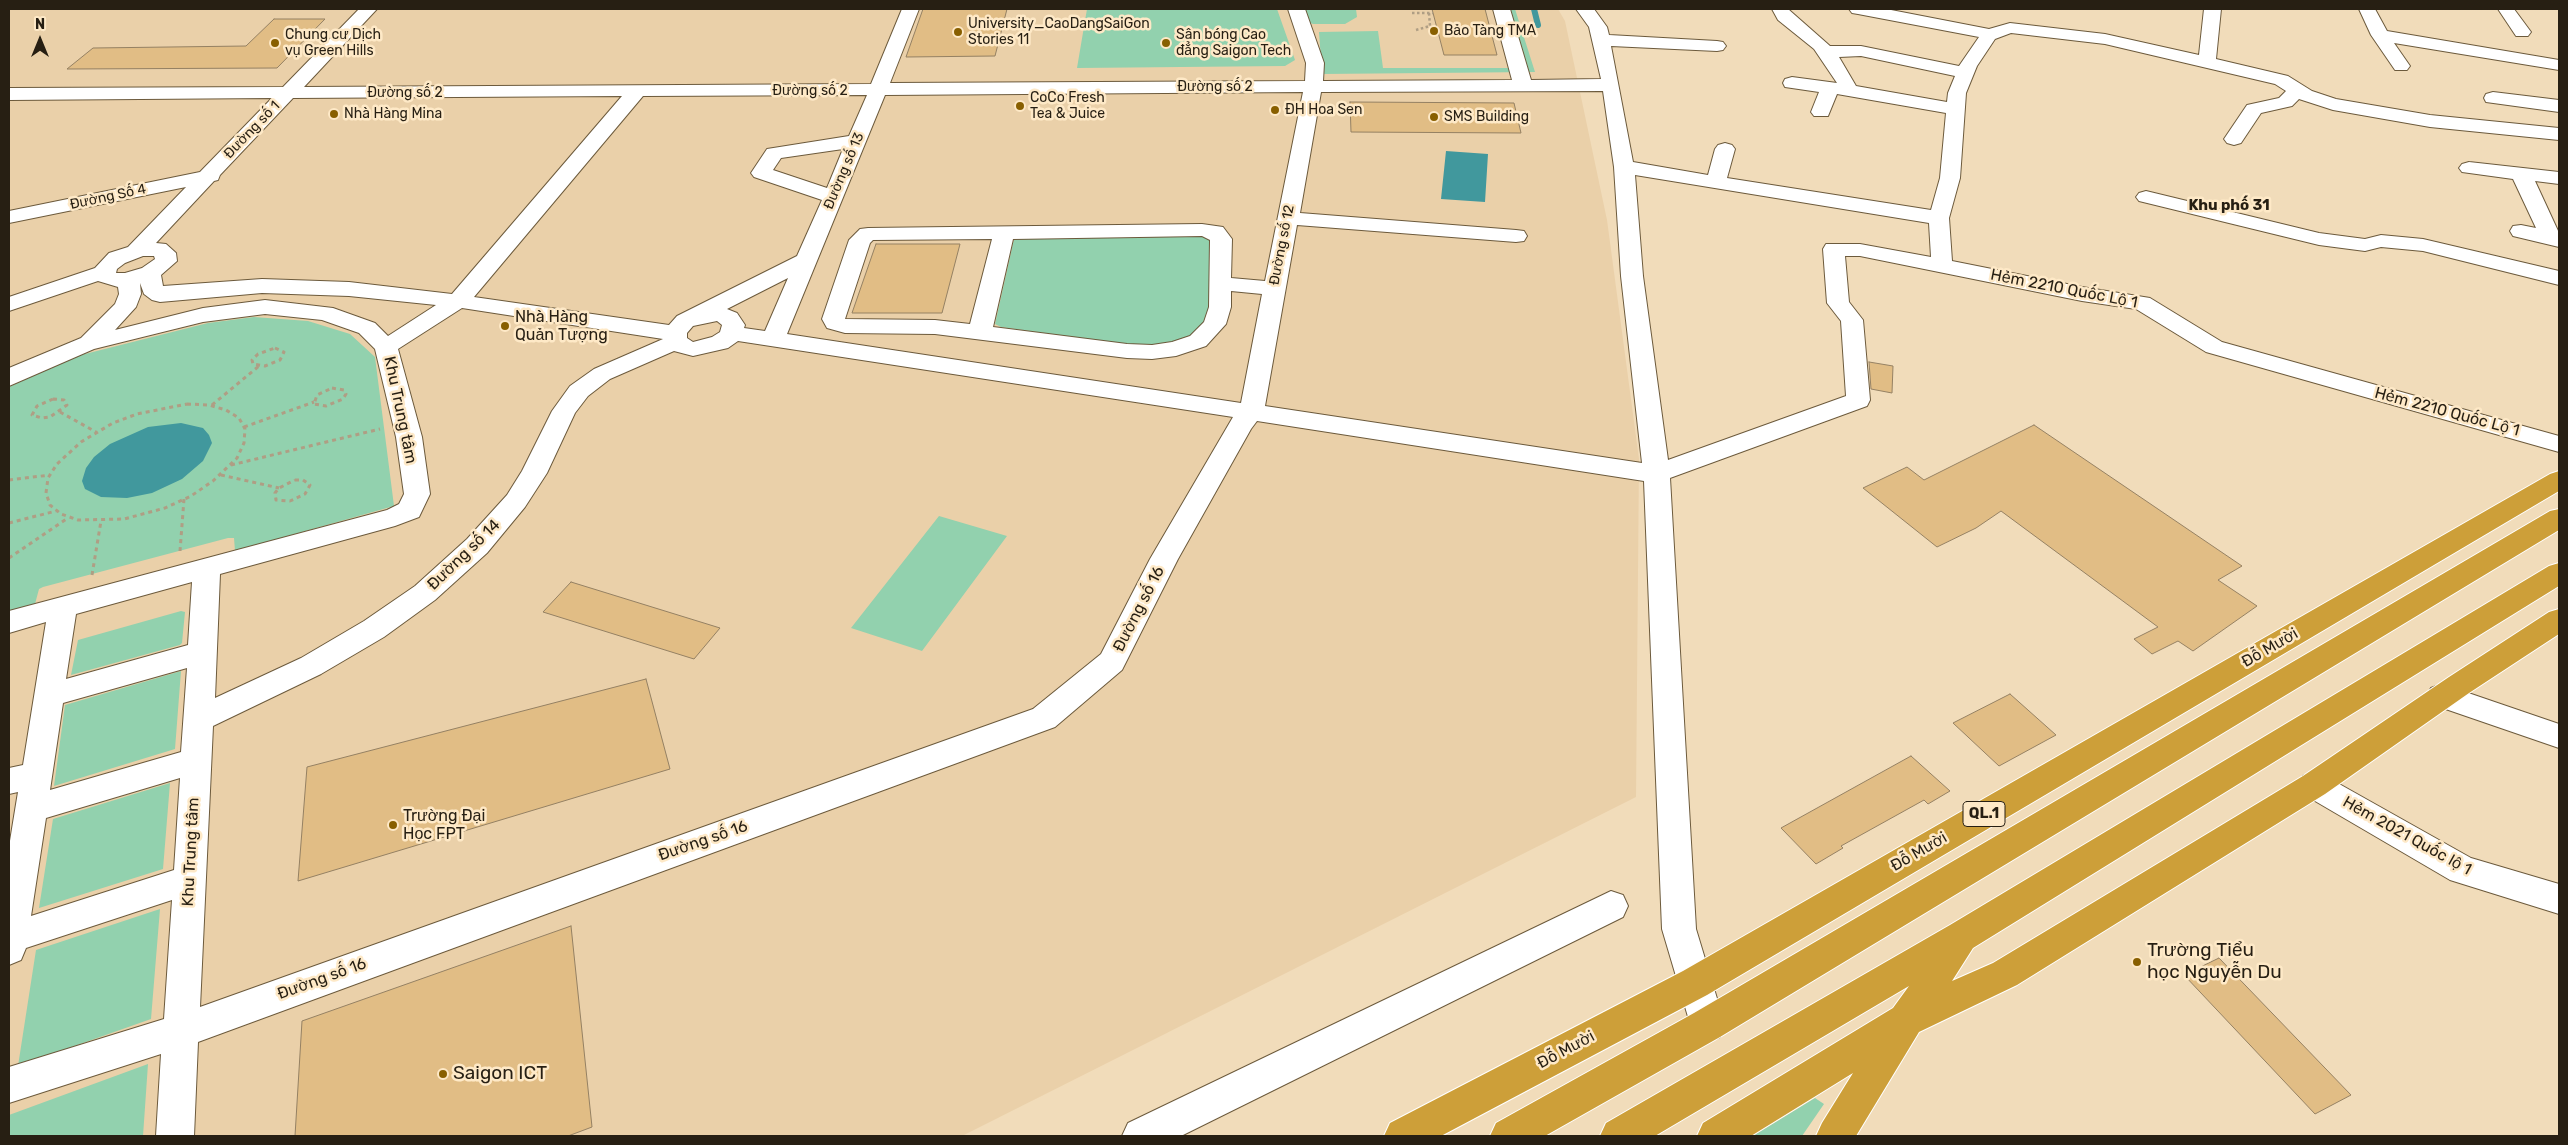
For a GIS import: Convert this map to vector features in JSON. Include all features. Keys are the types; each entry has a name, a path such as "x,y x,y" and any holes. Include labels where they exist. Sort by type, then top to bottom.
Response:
{"highway":[{"name":"Đỗ Mười","path":"1403,1136 1695,983 2559,480"},
{"name":"QL.1","path":"1509,1136 1707,1024 2559,518"},
{"path":"1619,1136 1962,936 2559,574"},
{"path":"1716,1136 1906,1020 2005,974 2314,785 2442,696 2559,620"},
{"path":"1836,1136 1906,1020 1962,936"}],"street":[{"name":"Đường số 13","path":"773,340 857,142 910,9"},
{"path":"1296,9 1315,63 1315,81"},
{"path":"1501,9 1522,81"},
{"path":"1585,9 1598,27 1624,167 1632,276 1656,474 1679,929 1707,1024"},
{"path":"1780,9 1784,16 1825,52 1843,77 1838,89 1821,112"},
{"path":"1859,9 1976,30 1989,35"},
{"path":"2207,62 2213,9"},
{"path":"2367,9 2380,35 2401,66"},
{"path":"2506,9 2522,32"},
{"name":"Đường số 1","path":"136,251 207,176 301,89 372,15"},
{"path":"1941,265 1942,246 1939,218 1950,178 1957,93 1965,73 1989,35 2010,28 2105,39 2207,62 2281,80 2298,91 2326,102 2430,121 2559,134"},
{"path":"2380,35 2559,65"},
{"path":"1600,40 1717,46"},
{"path":"1825,52 1861,51 1965,73"},
{"name":"Đường số 2","path":"9,94 69,90 1609,80"},
{"name":"Đường số 12","path":"1251,413 1287,218 1315,81"},
{"path":"1792,83 1838,89 1955,110"},
{"name":"Đường số 2","path":"9,86 69,90"},
{"name":"Đường số 2","path":"301,89 636,92 880,86"},
{"name":"Đường số 1","path":"160,250 230,176 301,89"},
{"path":"2234,138 2254,110 2285,102 2298,91"},
{"path":"386,347 458,301 636,92"},
{"path":"2493,98 2559,106"},
{"path":"834,197 762,173 774,153 857,142"},
{"path":"1716,182 1725,149"},
{"path":"1624,167 1939,218"},
{"path":"2469,168 2559,178"},
{"path":"2521,174 2556,240"},
{"name":"Đường Số 4","path":"9,217 207,176 230,176"},
{"path":"2146,197 2319,238 2365,245 2381,241 2423,245 2559,278"},
{"path":"1287,218 1516,236"},
{"path":"1212,231 1218,234 1221,239 1220,307 1214,324 1198,341 1176,349 1138,352 935,327 845,326 835,323 833,316 847,277 860,240 868,234 1212,231"},
{"path":"2521,231 2556,240"},
{"path":"980,332 1004,232"},
{"name":"Hẻm 2210 Quốc Lộ 1","path":"1656,474 1858,400 1852,320 1838,302 1834,249 1860,250 2082,294 2142,302 2214,347 2559,444"},
{"path":"9,304 60,282 104,272 114,260 136,251 160,250 165,253 166,261 150,273 128,280 110,279 104,272"},
{"path":"150,273 152,289 160,295 236,288 288,286 349,289 458,301 656,331 680,331 773,277 803,269 847,277"},
{"path":"86,344 125,307 130,294 128,280"},
{"path":"1220,283 1274,289"},
{"name":"Khu Trung tâm","path":"9,378 86,344 203,315 265,307 325,313 346,319 366,328 386,347 406,423 417,494 410,510 395,517 9,622"},
{"path":"706,314 724,316 733,323 732,333 720,343 702,349 684,347 680,331 706,314"},
{"name":"Đường số 14","path":"199,719 311,666 374,629 425,594 477,546 516,501 534,473 564,411 579,391 602,374 680,331"},
{"path":"732,333 1656,474"},
{"name":"Đường số 16","path":"9,1085 180,1031 1044,718 1112,662 1164,559 1241,424 1251,413"},
{"name":"Khu Trung tâm","path":"175,1136 203,652 192,572"},
{"path":"75,604 50,695 23,778 31,809 10,943 190,879"},
{"path":"50,695 203,652"},
{"path":"2442,696 2559,736"},
{"path":"31,809 197,760"},
{"name":"Hẻm 2021 Quốc lộ 1","path":"2314,785 2462,870 2559,899"},
{"path":"1140,1136 1611,906"}],"path":[{"path":"1412,13 1431,13 1430,26 1416,30"},
{"path":"212,406 259,366 275,363 284,356 284,352 275,348 260,352 252,360 254,365 259,366"},
{"path":"244,427 314,402 324,407 334,404 343,399 346,392 339,388 326,389 316,396 314,402"},
{"path":"60,412 67,403 58,399 39,405 32,414 42,418 60,412 96,432"},
{"path":"187,404 212,406 233,413 244,427 244,443 230,466 184,499 137,516 101,521 68,517 56,511 50,504 46,493 50,475 57,464 72,449 96,432 125,418 163,407 187,404"},
{"path":"230,466 406,423"},
{"path":"9,480 50,475"},
{"path":"220,475 279,488 298,480 307,482 310,485 303,496 284,502 275,498 275,493 279,488"},
{"path":"184,499 192,572"},
{"path":"9,523 56,511"},
{"path":"9,558 68,517"},
{"path":"75,604 101,521"}],"shaded area":[{"path":"9,9 1558,9 1565,21 1607,220 1639,459 1636,797 962,1136 9,1136"}],"green space":[{"path":"1087,9 1277,9 1295,60 1285,66 1077,68"},
{"path":"1305,9 1356,9 1357,17 1345,24 1313,24 1305,21"},
{"path":"1508,9 1515,9 1535,72 1322,74 1319,32 1378,31 1383,68 1524,68"},
{"path":"1201,236 1211,241 1210,308 1205,321 1188,339 1158,346 1130,345 1001,327 995,324 1014,239 1022,237"},
{"path":"254,317 308,321 350,334 375,357 394,506 235,551 234,538 228,538 43,587 39,589 35,604 9,611 9,387 77,356 208,323"},
{"path":"939,516 1007,536 922,651 851,628"},
{"path":"181,611 185,612 182,643 180,645 71,675 78,640"},
{"path":"181,671 175,749 54,786 65,705"},
{"path":"170,783 163,869 39,908 53,819"},
{"path":"160,909 151,1019 18,1066 36,950"},
{"path":"148,1064 143,1136 9,1136 9,1115"},
{"path":"1815,1098 1824,1104 1802,1136 1753,1136"}],"water":[{"path":"1446,151 1488,154 1485,202 1441,199"},
{"path":"181,423 203,428 209,435 212,443 203,461 182,479 152,493 127,498 101,497 85,489 82,481 86,468 94,457 110,444 148,427"}],"building":[{"name":"University_CaoDangSaiGon Stories 11","path":"923,9 1007,9 995,56 906,57"},
{"path":"1432,9 1485,9 1497,55 1444,55"},
{"name":"Chung cư Dịch vụ Green Hills","path":"274,19 325,19 277,68 67,69 93,48 246,46"},
{"name":"SMS Building","path":"1350,102 1514,103 1521,133 1351,132"},
{"path":"876,244 960,244 942,313 852,313"},
{"path":"1869,362 1893,366 1892,393 1871,389"},
{"path":"2034,425 2242,566 2218,580 2257,606 2193,651 2178,641 2152,654 2134,639 2158,627 2001,511 1976,528 1937,547 1863,488 1907,467 1924,480"},
{"path":"571,582 720,628 694,659 543,612"},
{"name":"Trường Đại Học FPT","path":"646,679 670,769 298,881 307,767"},
{"path":"2010,694 2056,735 1999,766 1953,723"},
{"path":"1911,756 1950,791 1928,804 1924,800 1841,846 1843,848 1816,864 1781,828"},
{"name":"Saigon ICT","path":"571,926 592,1127 568,1136 295,1136 302,1021"},
{"path":"2219,958 2351,1095 2315,1114 2184,975"}],"waterway":[{"path":"1534,9 1538,25"}],"place":[{"name":"Bảo Tàng TMA","path":"1434,31"},
{"name":"University_CaoDangSaiGon Stories 11","path":"958,32"},
{"name":"Chung cư Dịch vụ Green Hills","path":"275,43"},
{"name":"Sân bóng Cao đẳng Saigon Tech","path":"1166,43"},
{"name":"CoCo Fresh Tea & Juice","path":"1020,106"},
{"name":"ĐH Hoa Sen","path":"1275,110"},
{"name":"Nhà Hàng Mina","path":"334,114"},
{"name":"SMS Building","path":"1434,117"},
{"name":"Nhà Hàng Quản Tượng","path":"505,326"},
{"name":"Trường Đại Học FPT","path":"393,825"},
{"name":"Trường Tiểu học Nguyễn Du","path":"2137,962"},
{"name":"Saigon ICT","path":"443,1074"}],"district":[{"name":"Khu phố 31","path":"2229,206"}]}
